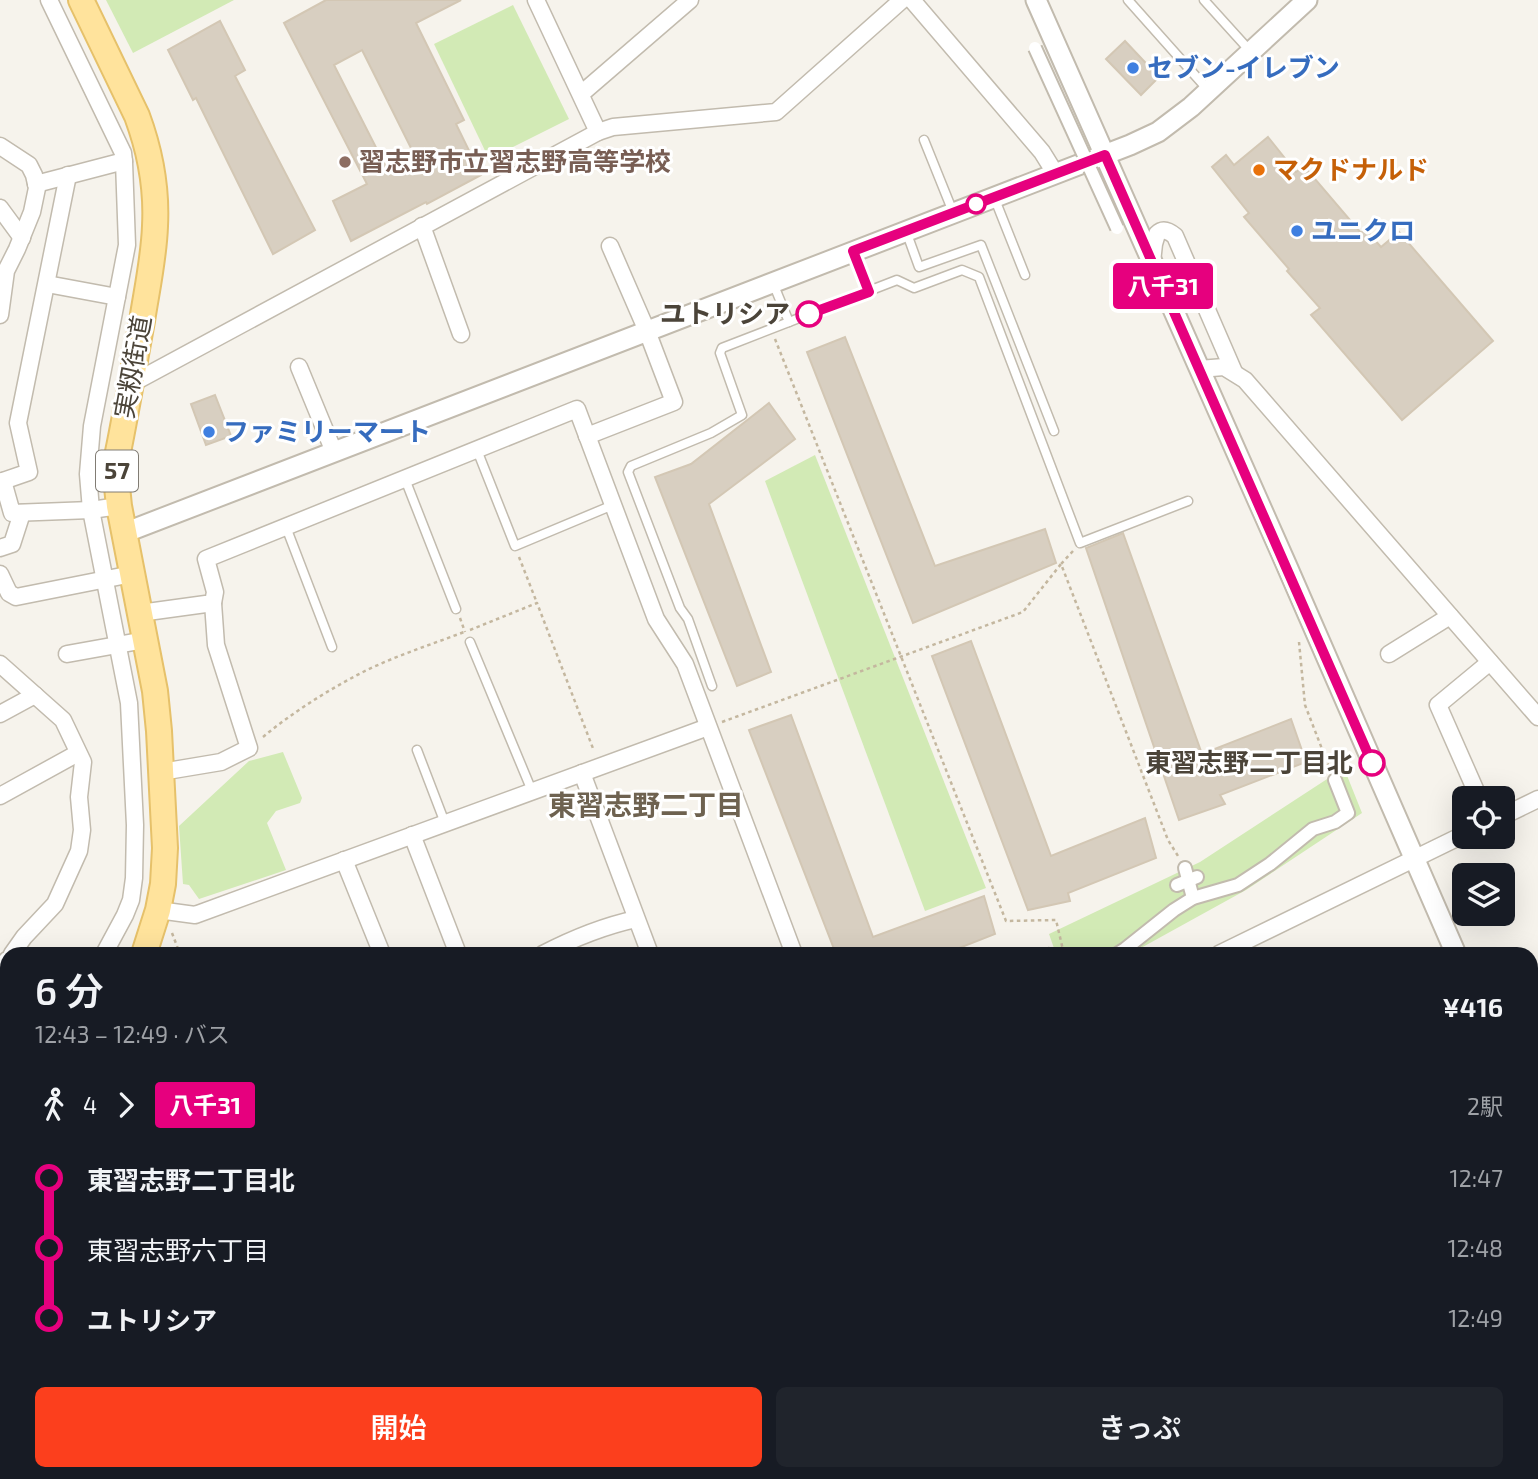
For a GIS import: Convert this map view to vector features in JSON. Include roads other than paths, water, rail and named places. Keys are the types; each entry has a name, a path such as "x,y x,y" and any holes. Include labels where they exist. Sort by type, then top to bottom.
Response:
{"main road":[{"name":"実籾街道","path":"81,0 137,116 144,135 153,184 155,227 151,265 116,477 119,506 155,691 161,772 166,911 148,947"}],"street":[{"path":"49,0 124,161 127,245 92,426 88,474 91,510 119,645 131,726 134,878 131,900 108,947"},
{"path":"537,0 598,132"},
{"path":"581,94 690,0"},
{"path":"131,384 598,132 613,127 776,112 902,0"},
{"path":"912,0 1042,152 1055,173"},
{"path":"1036,0 1453,947"},
{"path":"124,533 1105,155 1158,132 1209,91 1307,0"},
{"path":"1035,48 1117,228"},
{"path":"0,146 29,165 37,188 32,212 6,271 0,315"},
{"path":"36,184 124,161"},
{"path":"68,175 18,423 29,472 1,482 12,513 91,510 119,506"},
{"path":"0,208 22,238"},
{"path":"422,226 461,334"},
{"path":"1152,262 1157,234 1164,230 1170,231 1175,236 1234,372"},
{"path":"587,436 674,402 610,246"},
{"path":"47,284 117,297"},
{"path":"1199,369 1224,367 1245,380 1538,717"},
{"path":"299,368 334,452"},
{"path":"161,772 221,762 250,748 216,645 213,603 215,592 206,559 578,409 656,620 685,664 791,947"},
{"path":"0,548 12,544 22,513"},
{"path":"0,574 9,593 16,597 132,573"},
{"path":"140,613 213,603"},
{"path":"1389,653 1450,616"},
{"path":"67,654 145,640"},
{"path":"1474,786 1438,705 1490,662"},
{"path":"0,664 63,720 83,762 79,797 82,830 79,851 55,904 16,947"},
{"path":"0,714 35,695"},
{"path":"166,911 195,915 708,727"},
{"path":"0,796 78,753"},
{"path":"582,773 647,947"},
{"path":"1127,947 1174,909 1193,898 1238,885 1270,864 1313,829 1335,822 1348,813 1335,780"},
{"path":"1515,810 1538,799"},
{"path":"412,835 455,947"},
{"path":"1255,946 1452,840"},
{"path":"344,860 379,947"},
{"path":"1187,877 1193,898"},
{"path":"557,947 607,927 636,919"}],"lane":[{"path":"1128,0 1209,91"},
{"path":"1204,0 1251,52"},
{"path":"924,140 953,212"},
{"path":"994,197 1025,275"},
{"path":"905,231 919,267 981,245 1054,431"},
{"path":"853,251 869,292"},
{"path":"712,686 688,619 680,608 628,472 631,466 711,433 741,415 720,353 722,348 897,280 914,288 962,270 979,278 1080,543 1188,501"},
{"path":"773,282 789,322"},
{"path":"477,450 515,545 613,505"},
{"path":"405,479 456,609"},
{"path":"286,527 332,647"},
{"path":"470,642 532,791"},
{"path":"417,750 445,823"}],"place":[{"name":"セブン-イレブン","path":"1133,68"},
{"name":"習志野市立習志野高等学校","path":"345,162"},
{"name":"マクドナルド","path":"1259,170"},
{"name":"ユニクロ","path":"1297,231"},
{"name":"ユトリシア","path":"809,314"},
{"name":"ファミリーマート","path":"209,432"},
{"name":"東習志野二丁目北","path":"1372,763"}],"district":[{"name":"東習志野二丁目","path":"646,805"}]}
